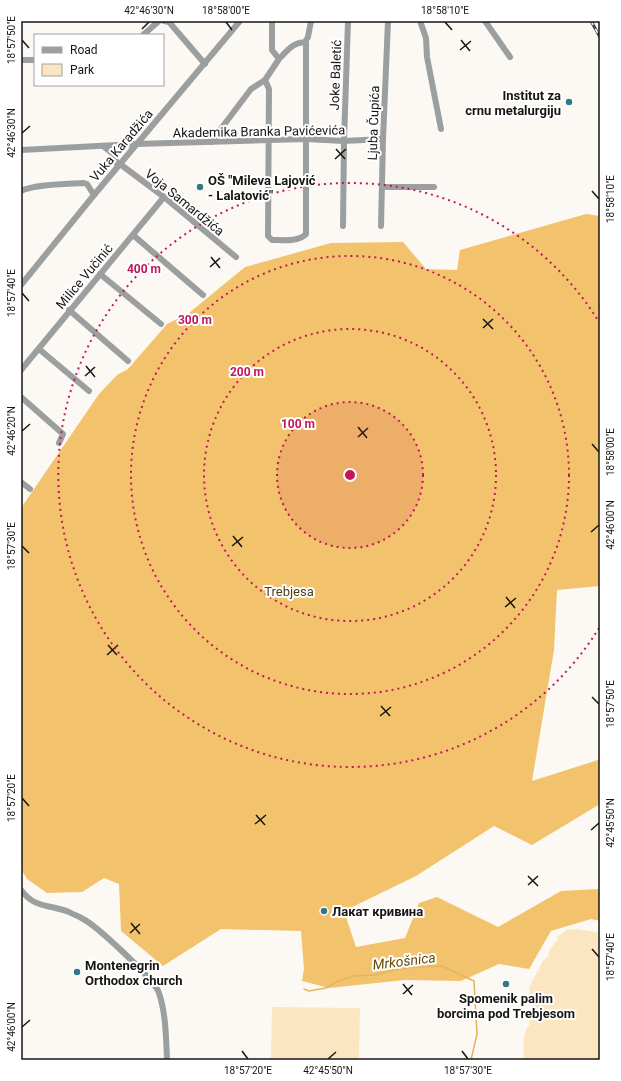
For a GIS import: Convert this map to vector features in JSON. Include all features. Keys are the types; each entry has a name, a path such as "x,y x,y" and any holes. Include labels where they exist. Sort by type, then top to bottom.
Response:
{"street":[{"path":"144,34 159,21"},
{"path":"164,21 169,22 205,64"},
{"name":"Vuka Karadžića","path":"21,285 136,144 240,21"},
{"path":"272,21 272,50 279,59"},
{"path":"265,80 269,90 270,140 268,236 272,240 303,238 306,234 305,43 308,37 311,21"},
{"name":"Joke Baletić","path":"343,226 348,21"},
{"name":"Ljuba Čupića","path":"381,226 388,21"},
{"path":"420,21 426,38 427,57 441,129"},
{"path":"485,21 510,57"},
{"path":"211,142 252,89 265,80 279,59 299,42 305,43"},
{"path":"21,60 34,60"},
{"name":"Akademika Branka Pavićevića","path":"21,150 136,144 306,139 383,139"},
{"path":"103,146 113,154 119,165"},
{"name":"Voja Samardžića","path":"119,165 164,197 236,257"},
{"path":"21,191 35,187 84,183 87,184 94,195"},
{"path":"382,187 434,187"},
{"name":"Milice Vučinić","path":"21,370 69,310 164,197"},
{"path":"133,235 203,295"},
{"path":"100,274 161,324"},
{"path":"69,310 128,361"},
{"path":"39,349 89,391"},
{"path":"21,397 63,434 59,443"},
{"path":"21,482 30,490"},
{"path":"21,890 34,902 64,910 84,919 110,941 159,992 164,1011 167,1060"}],"green space":[{"name":"Trebjesa","path":"586,214 600,216 600,586 557,590 554,650 532,781 598,760 600,746 600,804 532,845 494,826 416,876 344,911 356,947 405,938 419,903 437,897 498,927 561,891 600,888 600,921 591,919 551,931 529,969 499,964 461,981 405,980 329,988 302,981 304,969 301,931 221,929 163,966 121,931 119,884 104,878 82,892 47,893 27,879 21,869 21,508 99,394 117,375 128,369 167,324 189,313 245,267 331,243 403,242 426,269 457,270 460,250"},
{"path":"577,929 600,933 600,1060 524,1060 524,1036 530,1025 529,1022 532,1010 529,987 539,971 542,962 549,956 548,953 555,942 558,941 557,937 567,930"},
{"path":"272,1007 360,1008 359,1060 271,1060"}],"waterway":[{"name":"Mrkošnica","path":"304,989 309,991 326,988 338,981 353,976 375,975 392,970 414,967 442,966 474,981 477,1034 471,1060"}],"railway":[{"path":"591,21 600,37"}],"place":[{"name":"Institut za crnu metalurgiju","path":"569,102"},
{"name":"OŠ \"Mileva Lajović - Lalatović\"","path":"200,187"},
{"name":"Лакат кривина","path":"324,911"},
{"name":"Montenegrin Orthodox church","path":"77,972"},
{"name":"Spomenik palim borcima pod Trebjesom","path":"506,984"}]}
